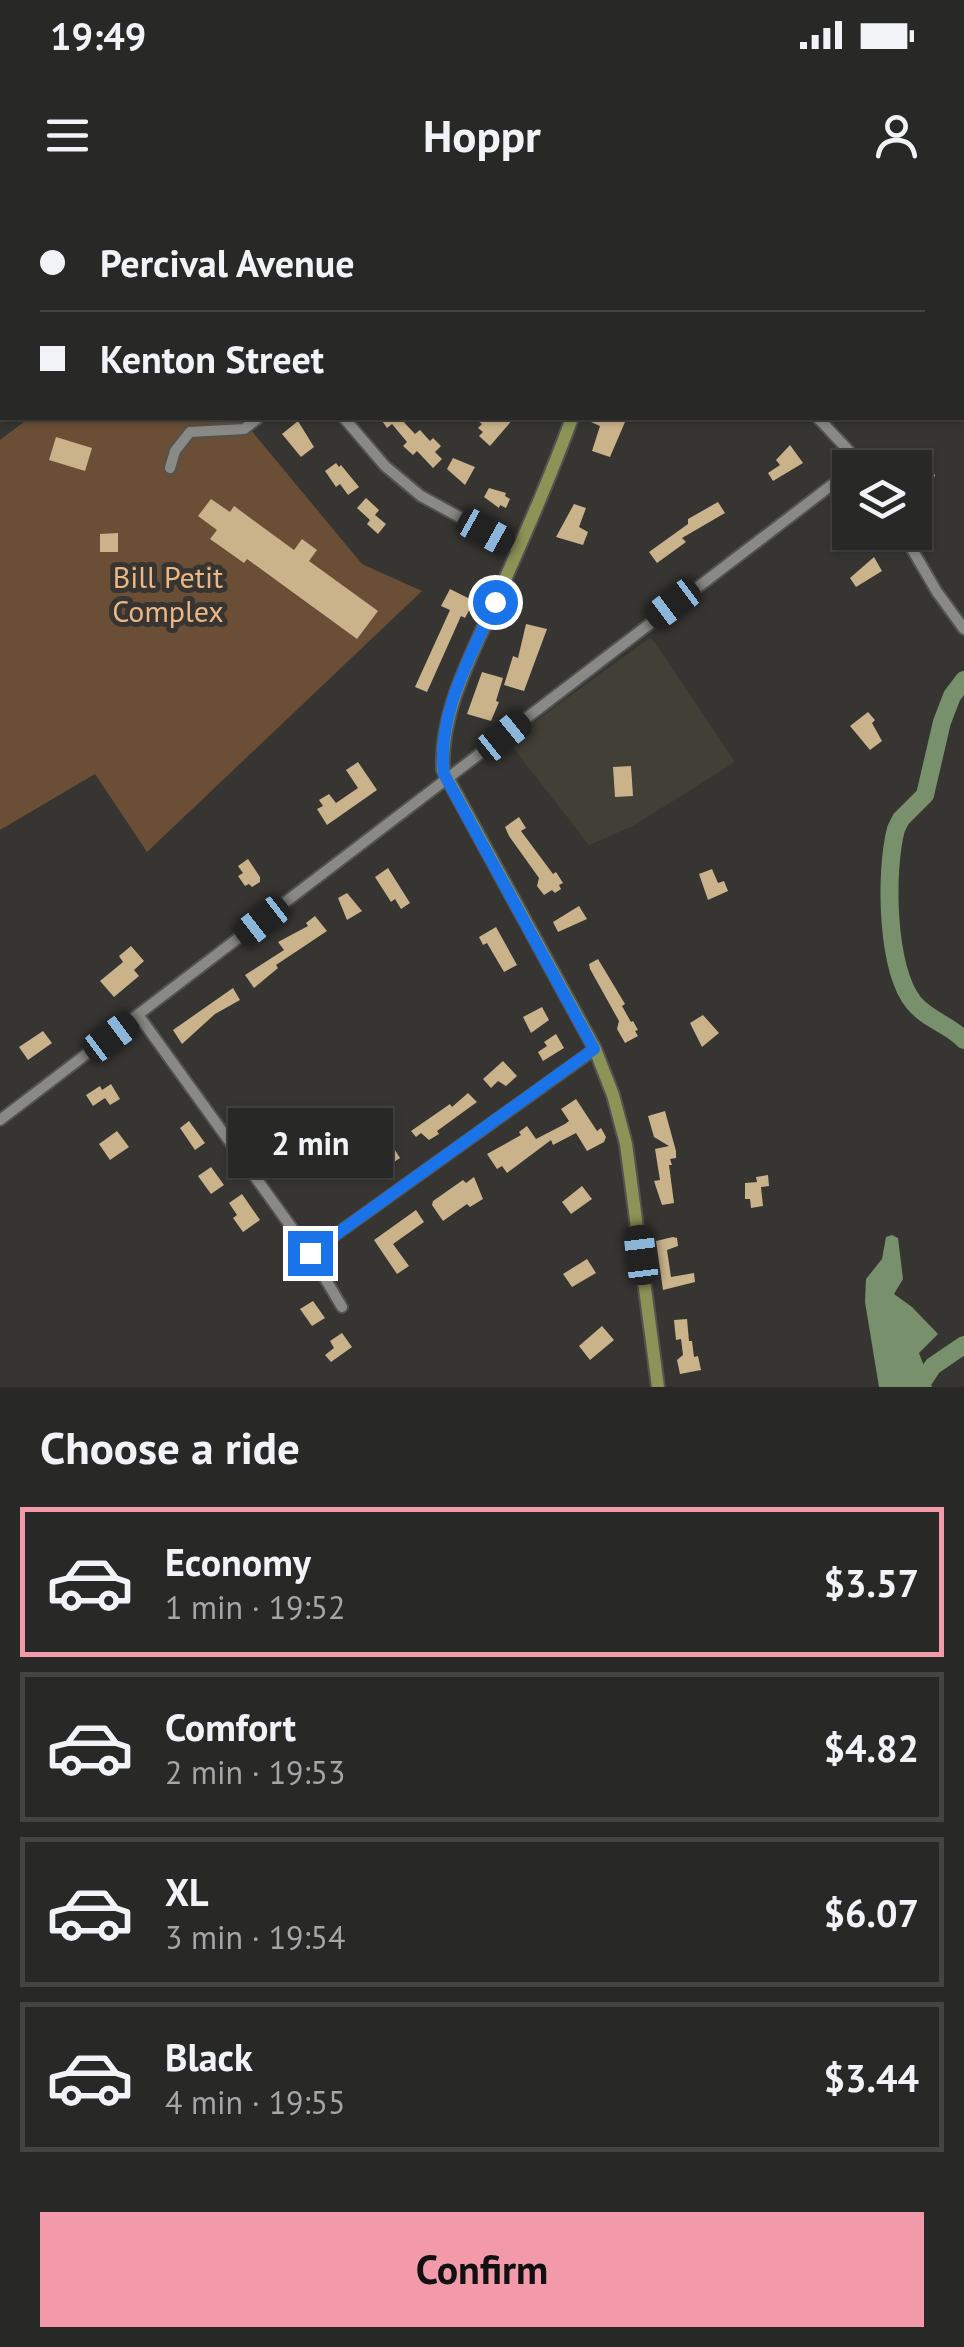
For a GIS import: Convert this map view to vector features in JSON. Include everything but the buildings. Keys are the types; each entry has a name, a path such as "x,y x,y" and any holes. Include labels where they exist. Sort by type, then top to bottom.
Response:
{"main road":[{"path":"571,420 548,484 456,694 443,750 446,778 594,1049 613,1095 626,1144 658,1387"}],"street":[{"path":"170,468 176,451 190,432 244,429 255,420"},
{"path":"346,420 385,466 421,496 518,549"},
{"path":"820,420 844,450"},
{"path":"0,1120 832,487"},
{"path":"912,550 964,629"},
{"path":"139,1016 310,1253 342,1307"},
{"path":"310,1253 594,1049"}],"shaded area":[{"path":"651,637 735,762 633,826 589,845 508,741"},
{"path":"886,1237 898,1238 903,1279 894,1294 938,1334 919,1353 932,1387 879,1387 865,1302 866,1279 882,1259"}],"green space":[{"name":"Bill Petit Complex","path":"26,420 243,420 362,564 422,591 147,852 95,774 0,830 0,440"}],"waterway":[{"path":"964,680 952,696 942,722 925,795 896,829 889,894 893,944 905,987 920,1009 964,1040"},
{"path":"919,1387 933,1366 964,1345"}],"route":[{"path":"310,1253 594,1049 444,774 445,736 456,694 495,602"}]}
